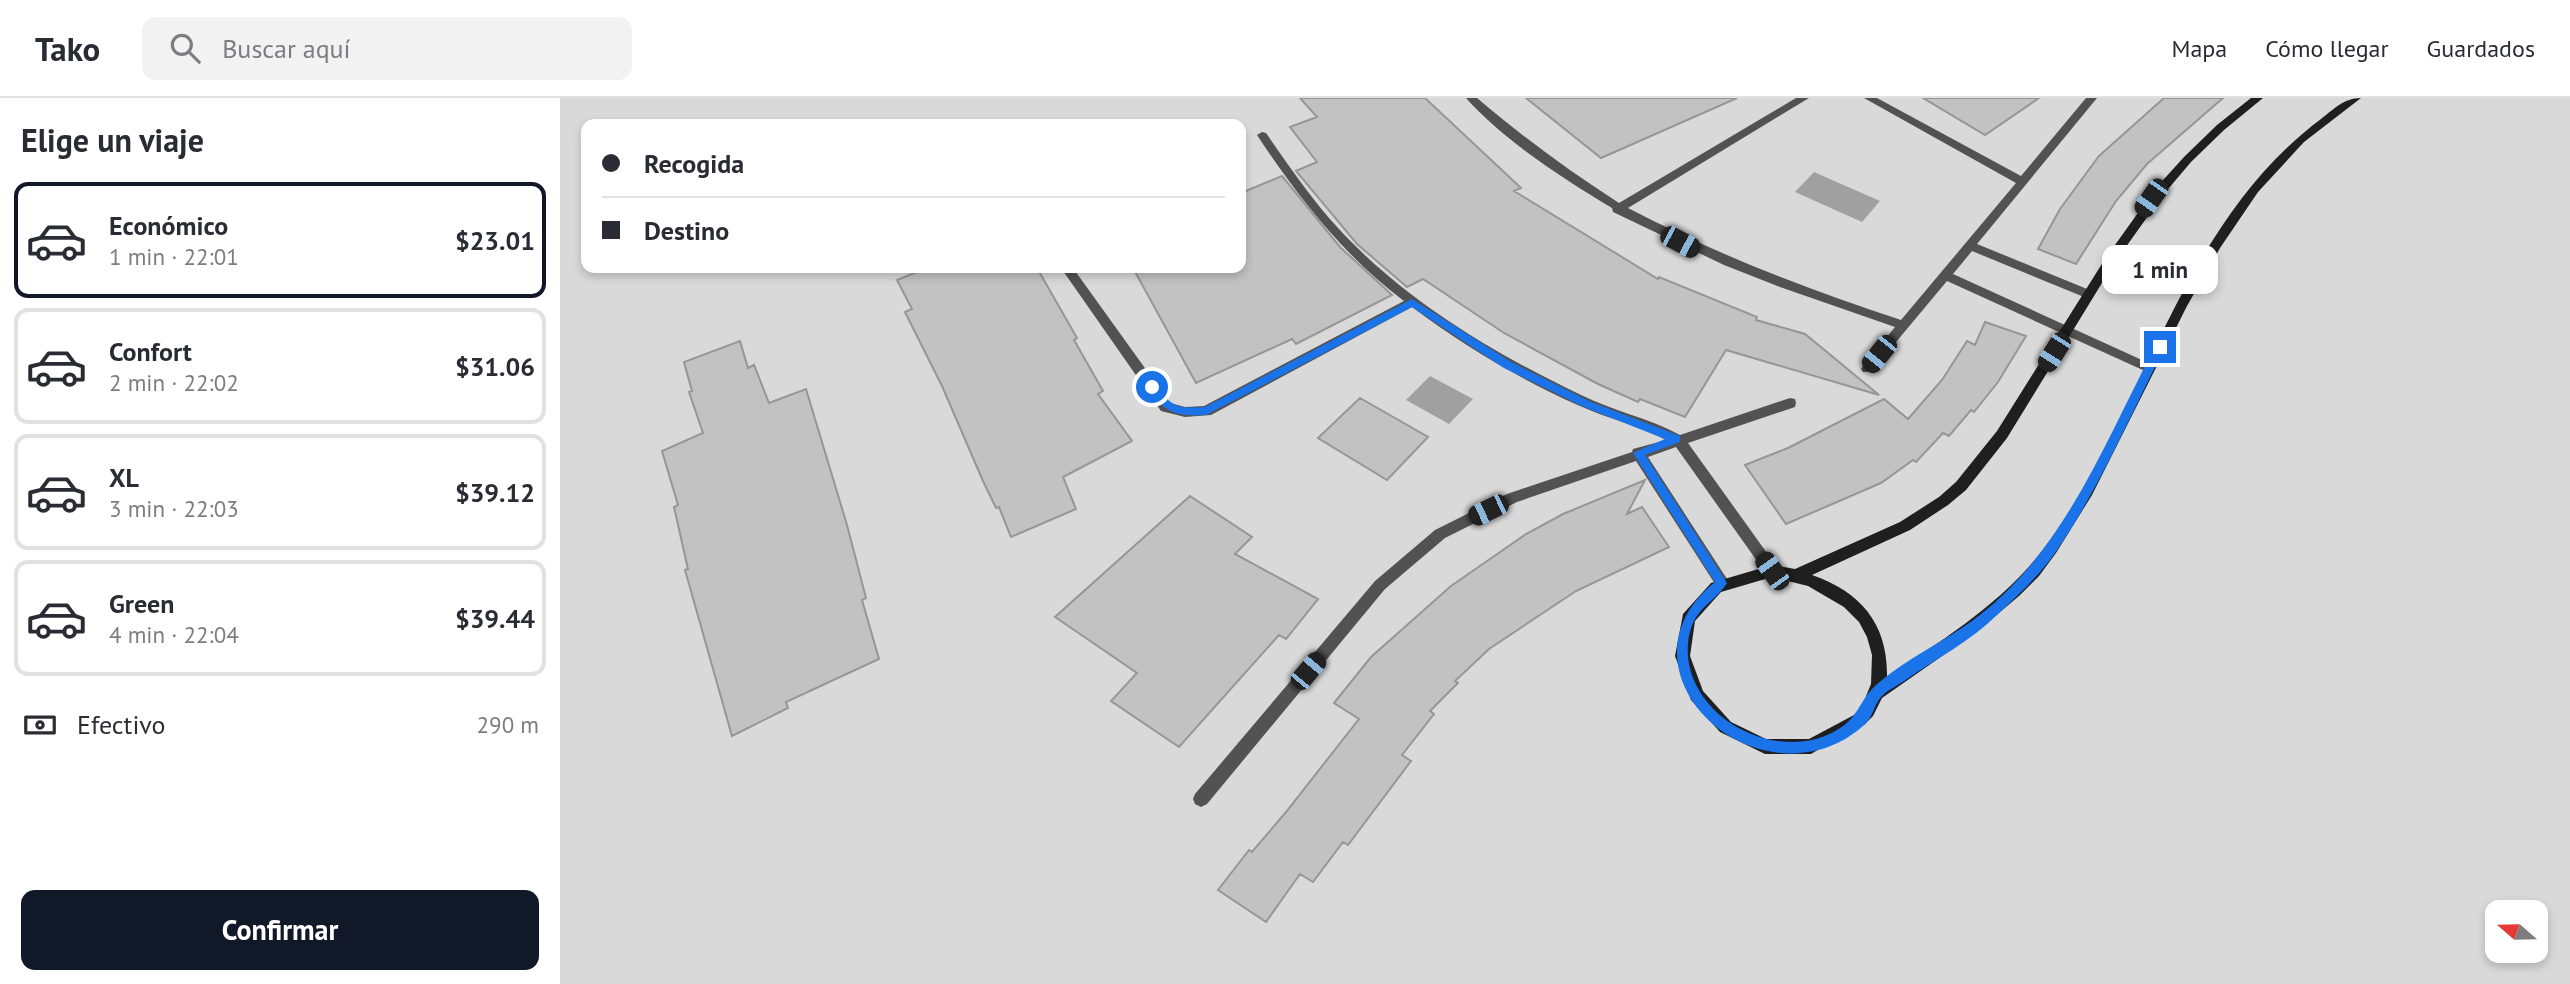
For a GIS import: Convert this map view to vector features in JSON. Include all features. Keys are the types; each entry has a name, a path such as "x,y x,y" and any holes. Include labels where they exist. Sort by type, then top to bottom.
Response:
{"street":[{"path":"1471,98 1509,133 1559,172 1617,209 1701,253 1797,292 1903,325"},
{"path":"1617,209 1804,98"},
{"path":"1868,98 2021,181"},
{"path":"1867,369 2092,98"},
{"path":"1799,574 1901,528 1960,487 1999,439 2151,198 2193,152 2258,98"},
{"path":"1876,693 1991,613 2050,551 2091,484 2149,368 2234,215 2304,138 2356,98"},
{"path":"1262,135 1291,182 1329,229 1378,276 1412,302 1508,365 1588,404 1677,439 1772,571"},
{"path":"1969,245 2088,294"},
{"path":"1071,273 1166,407 1185,412 1206,411 1412,302"},
{"path":"1944,275 2149,368"},
{"path":"1201,799 1380,585 1440,534 1511,498 1677,439 1790,403"},
{"path":"1638,453 1722,583"},
{"path":"1772,571 1799,574 1824,584 1847,600 1865,620 1876,643 1881,669 1876,693 1864,716 1844,733 1819,744 1780,747 1761,744 1733,732 1710,714 1692,692 1683,667 1682,642 1689,618 1703,598 1722,583 1746,573 1772,571"}],"shaded area":[{"path":"560,98 2570,98 2570,984 560,984"},
{"path":"1814,172 1880,201 1862,222 1795,192"},
{"path":"1430,376 1473,399 1449,424 1406,400"}],"building":[{"path":"1300,98 1425,98 1521,188 1514,191 1658,279 1659,277 1757,317 1756,320 1805,334 1879,395 1726,350 1685,417 1640,399 1638,402 1598,384 1504,333 1423,279 1407,287 1357,244 1296,171 1317,162 1290,127 1317,117"},
{"path":"1526,98 1737,98 1601,158"},
{"path":"1923,98 2039,98 1985,135"},
{"path":"2164,98 2223,98 2147,164 2116,201 2076,264 2038,249 2060,209 2099,156"},
{"path":"1282,176 1340,247 1392,295 1296,344 1292,339 1196,383 1136,273 1246,273 1246,191"},
{"path":"914,273 1040,273 1103,391 1098,394 1132,441 1063,477 1076,509 1011,537 905,312 912,309 897,280"},
{"path":"1985,322 2026,336 1998,382 1974,412 1971,410 1949,436 1943,433 1916,462 1913,460 1881,483 1786,524 1745,465 1788,448 1884,399 1908,419 1942,380 1967,341 1975,345"},
{"path":"740,341 748,368 754,365 769,403 806,389 847,525 866,598 862,600 879,659 786,702 788,708 732,736 685,570 688,569 674,507 678,505 662,451 703,433 689,392 692,391 684,362"},
{"path":"1360,398 1428,437 1387,480 1318,438"},
{"path":"1645,480 1627,514 1642,507 1669,547 1576,591 1489,649 1455,681 1458,683 1430,711 1434,714 1402,755 1411,761 1348,845 1343,842 1313,882 1300,874 1266,922 1218,890 1249,850 1252,852 1286,812 1359,719 1334,703 1371,657 1451,586 1526,534 1563,514"},
{"path":"1190,496 1252,537 1235,554 1318,599 1286,639 1279,635 1179,747 1111,701 1137,673 1055,617"}],"route":[{"path":"1152,387 1166,407 1185,412 1206,411 1412,302 1438,322 1508,365 1588,404 1677,439 1638,453 1722,583 1703,598 1689,618 1682,642 1683,667 1692,692 1710,714 1733,732 1761,744 1790,748 1819,744 1844,733 1864,716 1876,693 1991,613 2050,551 2091,484 2160,347"}]}
